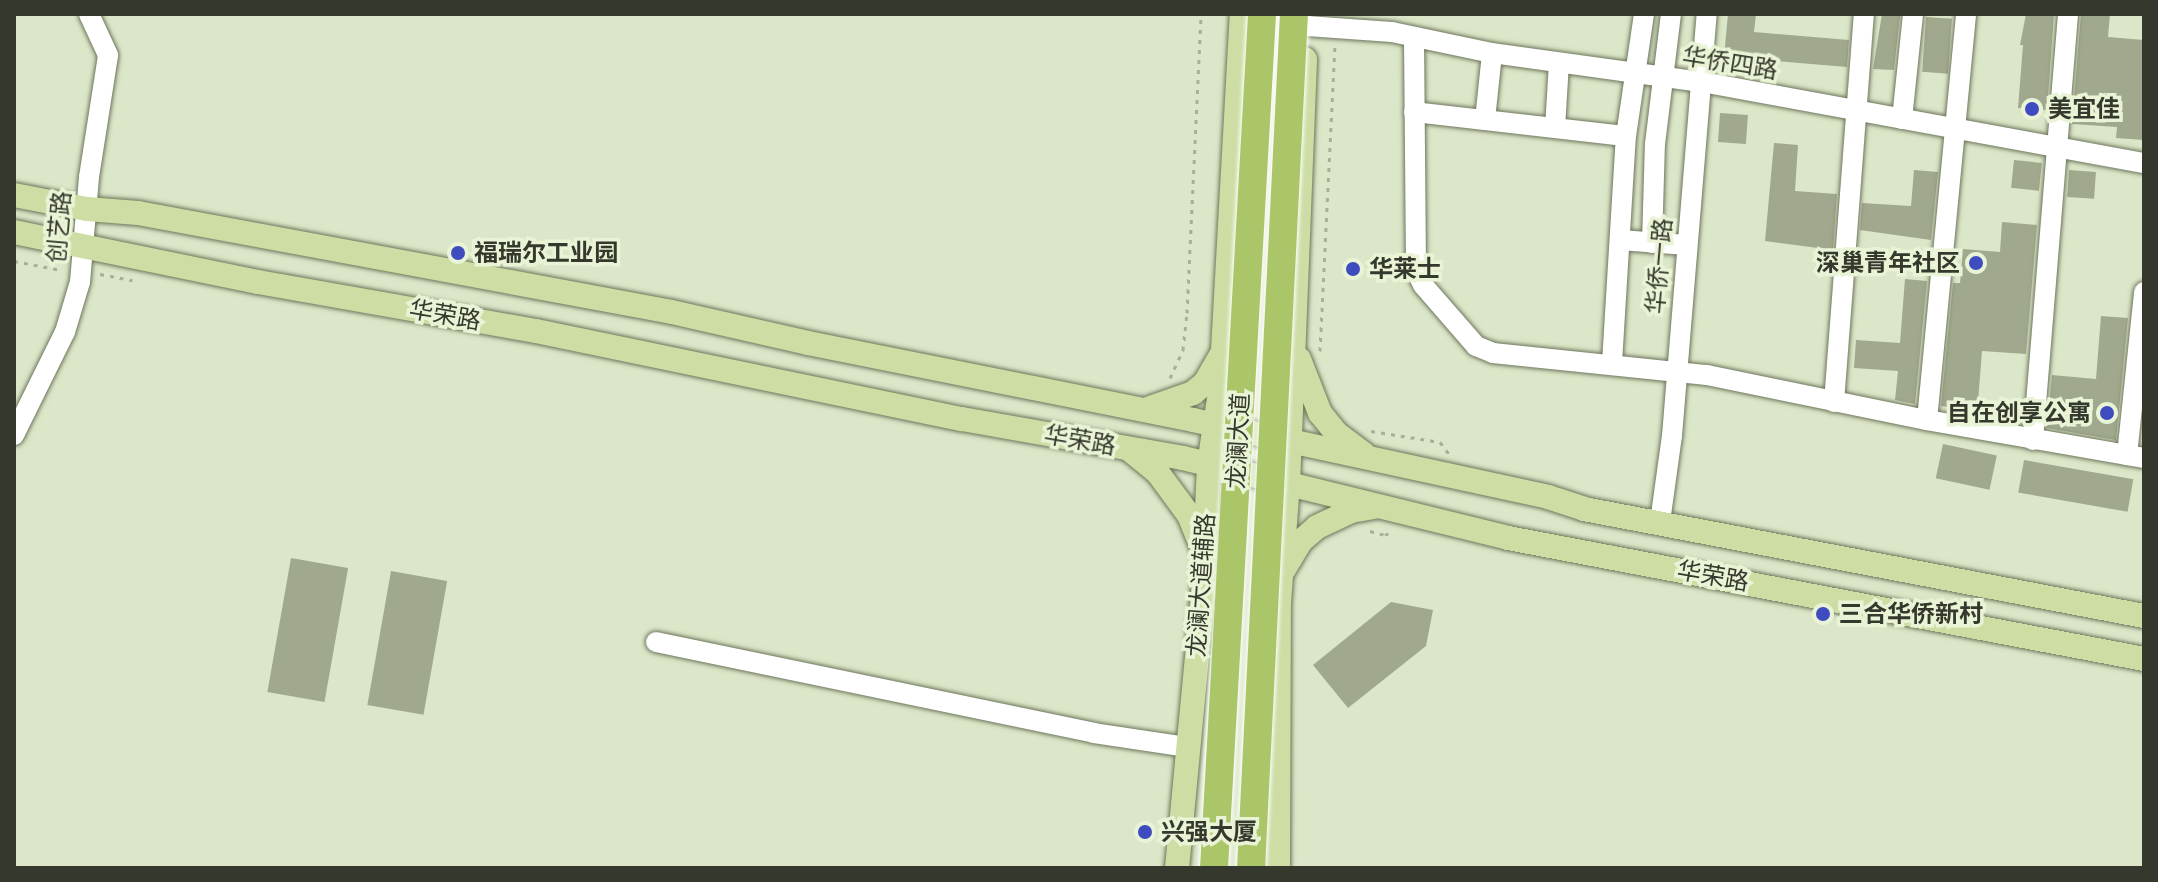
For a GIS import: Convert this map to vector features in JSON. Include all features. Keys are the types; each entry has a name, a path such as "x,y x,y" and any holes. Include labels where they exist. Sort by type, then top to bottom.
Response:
{"highway":[{"name":"龙澜大道","path":"1214,868 1262,14"},
{"name":"龙澜大道","path":"1251,868 1302,18"}],"main road":[{"name":"龙澜大道辅路","path":"1177,868 1203,593 1209,464 1223,352 1242,14"},
{"path":"1278,868 1279,603 1294,351 1302,18"},
{"name":"华荣路","path":"14,195 87,209 138,213 534,285 1141,409 1548,497 1584,509 2144,616"},
{"name":"华荣路","path":"14,232 536,331 962,419 1209,464 1508,538 2144,659"},
{"path":"1141,409 1162,406 1193,393 1205,383 1223,352 1231,365 1257,377 1278,373 1294,351"},
{"path":"1294,351 1320,413 1351,447 1373,459"},
{"path":"1120,447 1144,458 1158,473 1189,515 1204,553"},
{"path":"1281,575 1301,541 1317,527 1351,511 1381,507"},
{"path":"1203,593 1215,573 1241,564 1268,575 1279,603"}],"street":[{"name":"创艺路","path":"14,435 65,332 80,282 108,55 89,14"},
{"path":"1612,363 1626,136 1644,14"},
{"path":"1652,243 1662,79 1671,14"},
{"name":"华侨一路","path":"1660,522 1677,372 1707,14"},
{"path":"1834,402 1854,110 1864,14"},
{"path":"1902,119 1913,14"},
{"path":"1927,420 1966,14"},
{"path":"2033,440 2068,14"},
{"name":"华侨四路","path":"1302,18 1492,53 1662,79 1702,82 2144,163"},
{"path":"1414,37 1416,271 1423,285 1462,335 1484,350 1707,375 1927,420 2136,457 2144,292"},
{"path":"1485,120 1492,53"},
{"path":"1555,128 1559,63"},
{"path":"1414,112 1626,136"},
{"path":"1620,240 1687,245"},
{"path":"656,642 1094,733 1188,747"}],"path":[{"path":"1162,385 1179,365 1187,313 1201,14"},
{"path":"1322,365 1335,47"},
{"path":"14,261 71,271"},
{"path":"1366,430 1440,442"}],"building":[{"path":"1728,14 1756,14 1754,32 1849,40 1847,67 1752,59 1751,69 1723,67"},
{"path":"1882,14 1900,15 1894,70 1873,69"},
{"path":"2026,14 2054,14 2047,110 2018,108 2023,45 2020,45"},
{"path":"2081,14 2110,14 2108,37 2144,40 2144,140 2116,138 2117,127 2072,124"},
{"path":"1926,17 1952,19 1948,74 1922,72"},
{"path":"1720,113 1748,115 1746,144 1718,142"},
{"path":"1774,143 1798,145 1795,191 1837,194 1833,250 1765,241"},
{"path":"2014,160 2042,163 2039,191 2011,188"},
{"path":"1914,170 1938,172 1931,240 1860,230 1862,203 1911,206"},
{"path":"2069,170 2096,172 2094,199 2067,197"},
{"path":"2002,222 2037,225 2026,354 1982,351 1977,415 1949,411 1949,407 1941,406 1953,283 1960,283 1963,249 2000,252"},
{"path":"1905,279 1927,281 1915,404 1895,400 1898,371 1854,368 1856,340 1900,343"},
{"path":"2101,316 2128,318 2116,440 2047,428 2052,375 2096,379"},
{"path":"1943,444 1997,455 1990,490 1936,478"},
{"path":"2024,460 2133,479 2128,512 2018,492"},
{"path":"291,558 348,568 325,702 267,692"},
{"path":"391,571 447,581 424,715 367,705"},
{"path":"1391,602 1433,610 1426,646 1348,708 1313,665"}],"place":[{"name":"美宜佳","path":"2032,109"},
{"name":"福瑞尔工业园","path":"458,253"},
{"name":"深巢青年社区","path":"1976,263"},
{"name":"华莱士","path":"1353,269"},
{"name":"自在创享公寓","path":"2107,413"},
{"name":"三合华侨新村","path":"1823,614"},
{"name":"兴强大厦","path":"1145,832"}]}
